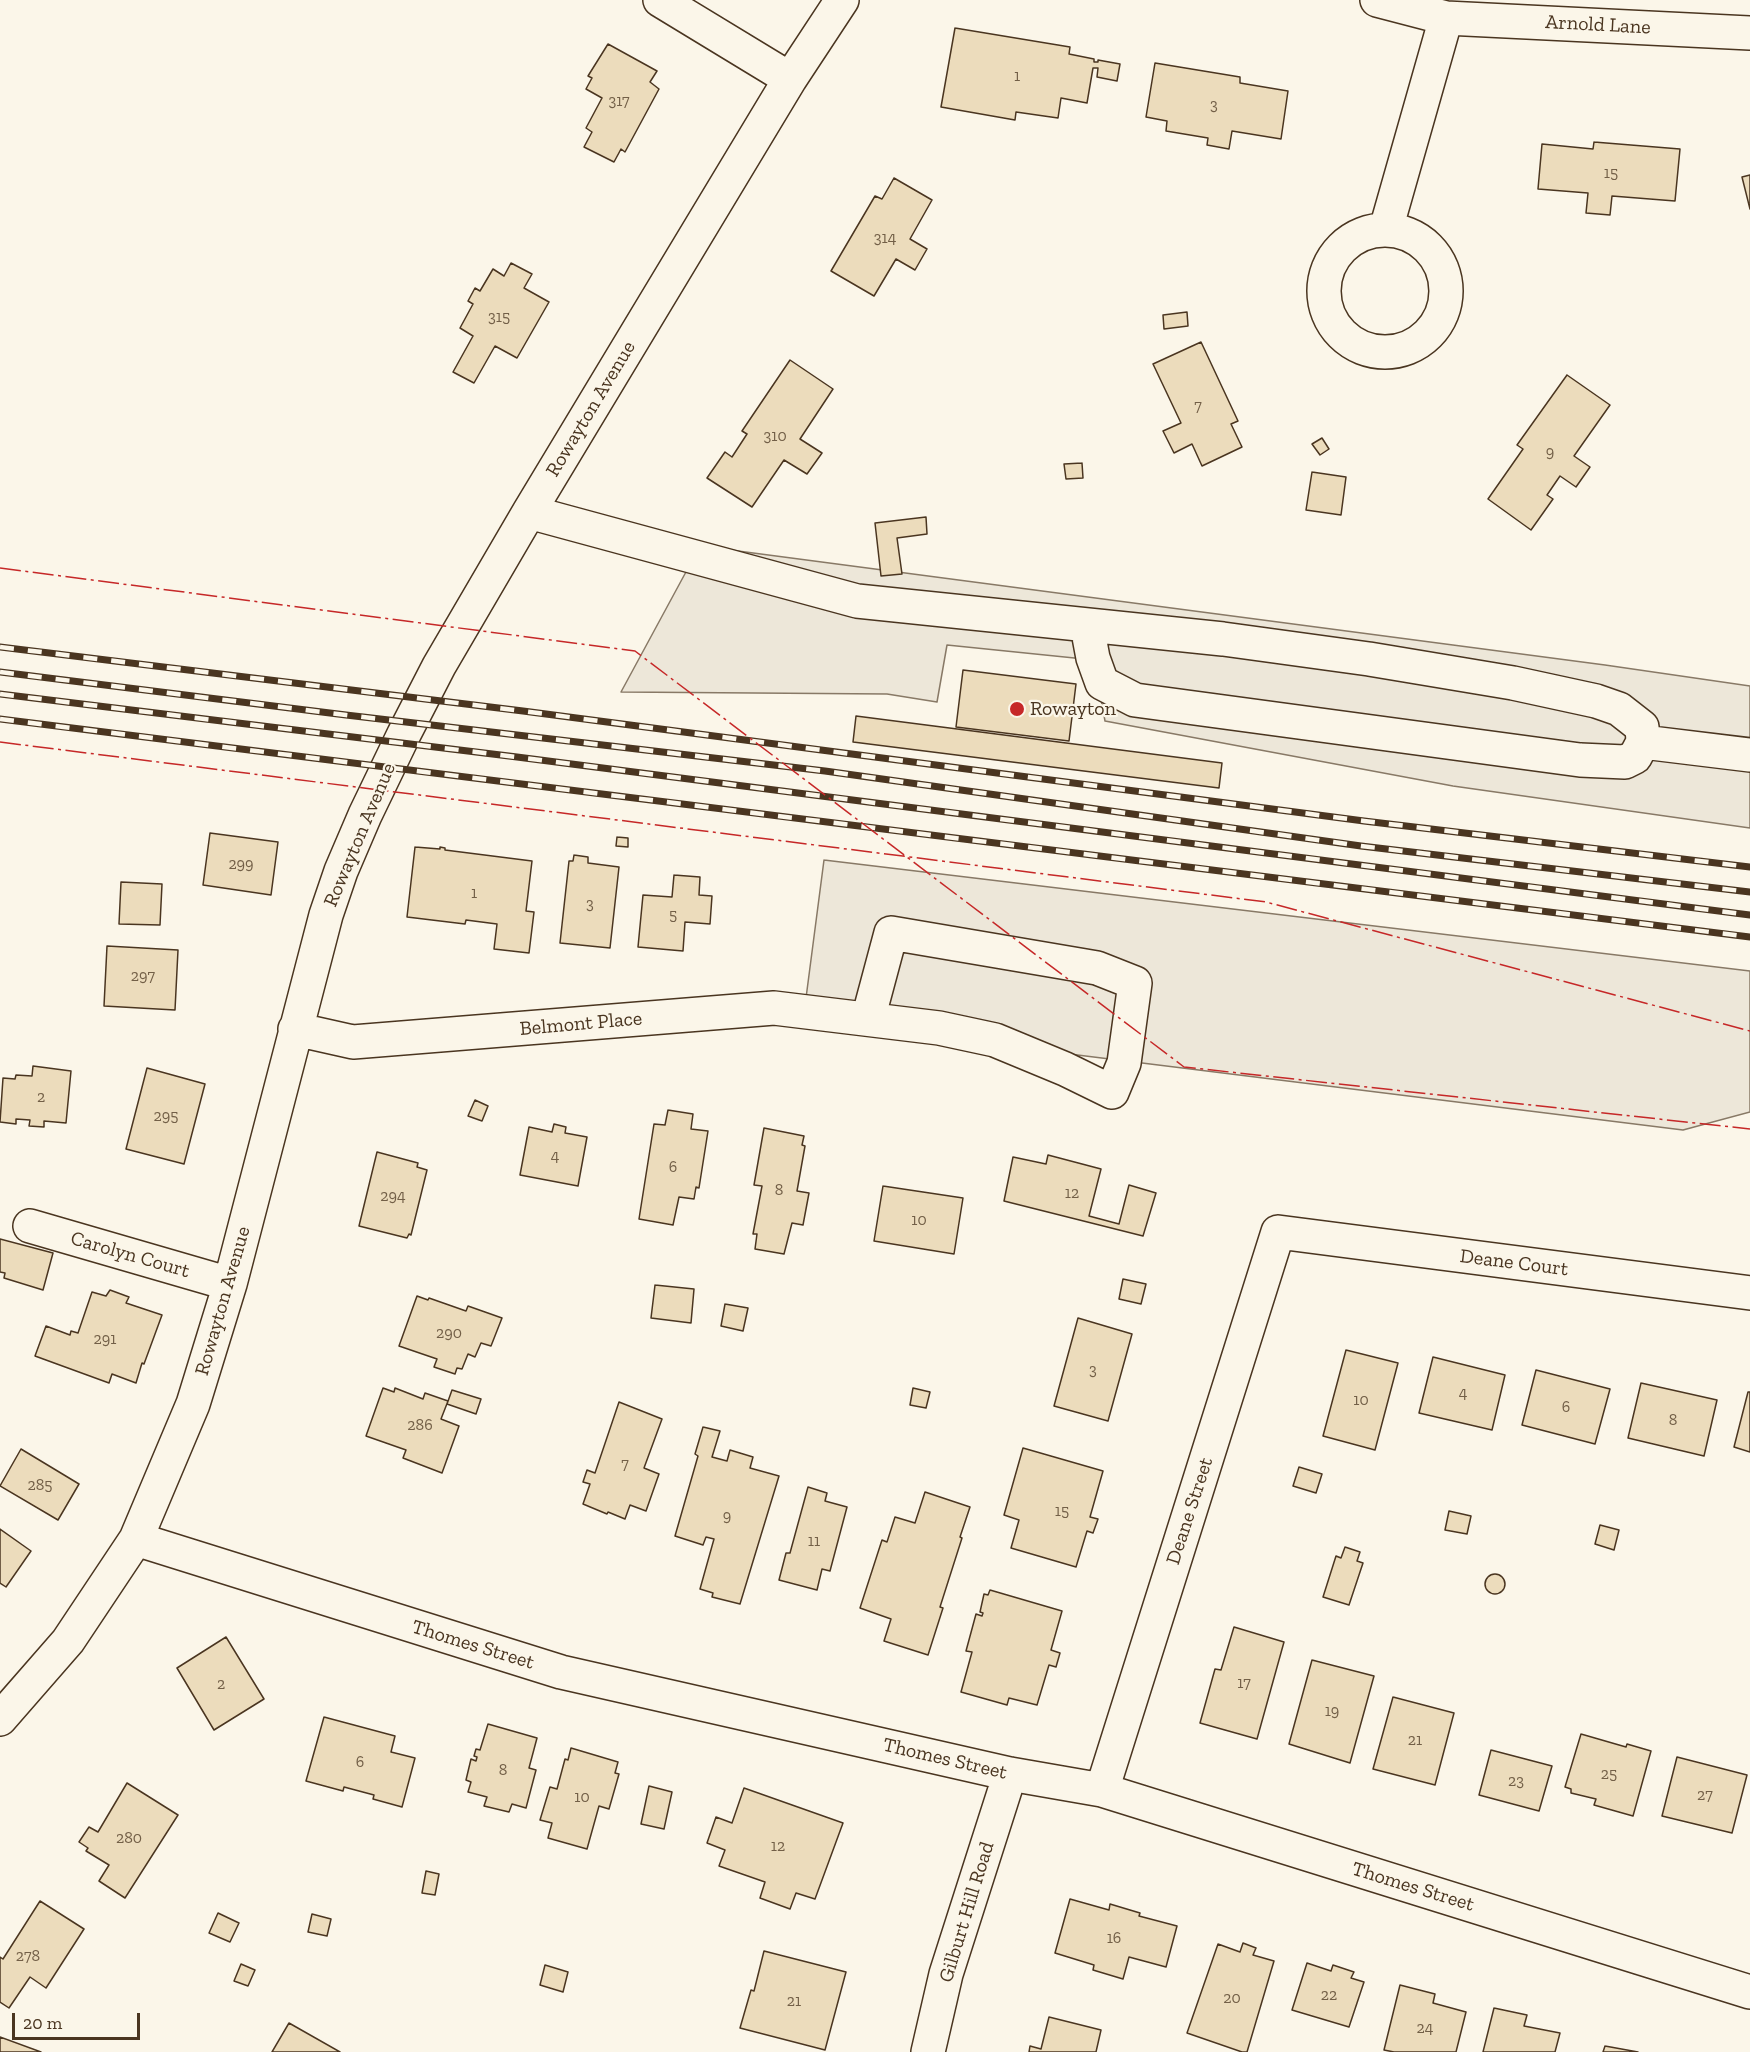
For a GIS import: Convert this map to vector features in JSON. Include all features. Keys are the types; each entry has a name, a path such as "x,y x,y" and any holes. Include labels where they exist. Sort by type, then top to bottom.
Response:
{"street":[{"path":"660,0 790,79"},
{"name":"Rowayton Avenue","path":"0,1719 68,1641 136,1539 193,1404 230,1284 326,915 341,871 365,815 404,734 439,666 529,512 790,79 842,0"},
{"name":"Arnold Lane","path":"1377,0 1446,18 1750,33"},
{"path":"1386,229 1446,18"},
{"path":"529,512 857,601 1223,639 1369,659 1513,683 1596,700 1619,709 1642,727 1642,742 1635,757 1625,762 1580,760 1135,700 1102,682 1093,658 1087,626"},
{"path":"1642,742 1750,755"},
{"name":"Belmont Place","path":"295,1029 353,1042 774,1008 939,1028 995,1040 1065,1069 1112,1092 1124,1064 1135,983 1097,968 891,933 868,1019"},
{"name":"Carolyn Court","path":"30,1226 230,1284"},
{"name":"Deane Court","path":"1278,1233 1750,1293"},
{"name":"Deane Street","path":"1102,1790 1278,1233"},
{"name":"Thomes Street","path":"136,1539 561,1672 1010,1774 1102,1790 1750,1992"},
{"name":"Gilburt Hill Road","path":"928,2052 946,1974 1010,1774"}],"shaded area":[{"path":"700,546 1750,686 1750,828 1453,786 1105,721 1094,660 947,645 937,702 887,694 621,692"},
{"path":"824,860 1750,971 1750,1112 1683,1130 803,1021"}],"building":[{"path":"955,28 1070,47 1069,54 1094,59 1094,62 1098,60 1120,64 1117,81 1097,77 1098,68 1093,68 1087,103 1061,98 1058,118 1016,112 1015,120 941,107"},
{"path":"608,44 657,71 650,82 659,89 625,152 621,149 614,162 584,147 592,132 586,128 602,98 586,89 592,78 588,76"},
{"path":"1155,63 1240,77 1240,83 1288,91 1281,139 1232,131 1229,149 1207,145 1208,138 1166,131 1167,121 1146,117"},
{"path":"1594,142 1680,149 1675,201 1612,196 1610,215 1586,213 1588,193 1538,189 1542,144 1593,149"},
{"path":"1750,175 1750,209 1742,177"},
{"path":"894,178 932,200 910,239 927,249 915,270 896,259 874,296 831,271 875,196 882,199"},
{"path":"511,263 532,274 524,288 549,302 517,358 495,346 474,383 453,372 473,336 460,328 473,304 468,301 475,288 480,291 493,269 504,276"},
{"path":"1187,312 1188,326 1164,329 1163,315"},
{"path":"1201,342 1238,421 1231,424 1242,447 1202,466 1192,444 1174,453 1163,431 1181,423 1153,364"},
{"path":"790,360 833,389 800,439 822,453 807,474 784,460 752,507 707,478 725,452 732,457 747,434 742,431"},
{"path":"1567,375 1610,405 1574,456 1590,467 1576,487 1560,476 1547,495 1553,499 1531,530 1488,499 1523,449 1517,445"},
{"path":"1322,438 1329,449 1320,455 1312,444"},
{"path":"1082,463 1083,478 1066,479 1064,464"},
{"path":"1312,472 1346,477 1341,515 1306,510"},
{"path":"926,517 927,534 897,538 902,574 881,576 875,523"},
{"name":"Rowayton","path":"963,670 1076,684 1069,741 956,727"},
{"path":"856,716 1222,763 1219,788 853,742"},
{"path":"210,833 278,842 271,895 203,885"},
{"path":"617,837 628,838 628,847 616,846"},
{"path":"415,847 440,849 440,847 445,850 532,861 526,911 534,912 529,953 494,949 497,924 466,920 465,924 407,917"},
{"path":"574,855 588,857 588,863 619,867 610,948 560,943 569,861 573,861"},
{"path":"674,875 700,877 699,895 712,896 710,924 685,922 683,951 638,947 643,895 672,897"},
{"path":"121,882 162,884 160,925 119,924"},
{"path":"107,946 178,950 175,1010 104,1006"},
{"path":"33,1066 71,1071 66,1123 44,1121 44,1127 29,1126 30,1120 16,1119 16,1124 0,1122 3,1078 15,1079 16,1075 32,1076"},
{"path":"147,1068 205,1084 184,1164 126,1149"},
{"path":"475,1100 488,1106 482,1121 468,1116"},
{"path":"668,1110 693,1114 691,1129 708,1131 699,1188 696,1187 694,1199 679,1197 673,1225 639,1219 654,1124 665,1125"},
{"path":"554,1124 566,1127 565,1133 587,1137 578,1186 520,1175 529,1127 552,1132"},
{"path":"764,1128 804,1136 802,1145 805,1146 797,1191 809,1193 803,1225 792,1223 784,1254 755,1249 757,1234 753,1234 762,1186 754,1185"},
{"path":"377,1152 418,1163 417,1167 427,1170 411,1235 409,1234 407,1238 359,1226"},
{"path":"1048,1155 1101,1169 1089,1216 1119,1224 1129,1185 1156,1193 1143,1236 1004,1201 1013,1157 1046,1164"},
{"path":"883,1186 963,1198 954,1254 874,1241"},
{"path":"0,1239 53,1253 43,1290 4,1278 5,1273 0,1272"},
{"path":"1123,1279 1146,1284 1141,1304 1119,1299"},
{"path":"655,1285 694,1289 691,1323 651,1318"},
{"path":"110,1290 129,1297 126,1303 162,1315 136,1383 112,1374 109,1383 35,1356 46,1326 70,1335 71,1331 78,1333 92,1292 106,1296"},
{"path":"417,1296 466,1311 468,1306 502,1318 491,1346 481,1343 475,1357 468,1354 462,1369 457,1368 455,1374 434,1367 437,1359 399,1346"},
{"path":"725,1304 748,1308 743,1331 721,1326"},
{"path":"1078,1318 1132,1334 1108,1421 1054,1406"},
{"path":"1346,1350 1398,1363 1375,1450 1323,1436"},
{"path":"1433,1357 1505,1375 1492,1430 1419,1413"},
{"path":"1536,1370 1610,1389 1595,1444 1522,1425"},
{"path":"1641,1383 1717,1400 1704,1456 1628,1438"},
{"path":"383,1388 394,1392 395,1388 423,1399 425,1393 448,1401 441,1419 459,1426 442,1473 403,1458 406,1450 366,1436"},
{"path":"913,1388 930,1392 926,1408 910,1405"},
{"path":"452,1390 481,1399 476,1414 447,1404"},
{"path":"1748,1392 1750,1392 1750,1452 1734,1447"},
{"path":"619,1402 662,1419 644,1468 659,1474 646,1511 630,1505 625,1519 583,1504 590,1484 583,1482 587,1470 595,1473"},
{"path":"703,1427 720,1431 712,1457 727,1461 730,1450 753,1457 750,1468 779,1476 740,1604 712,1597 713,1593 700,1589 714,1539 706,1537 703,1545 675,1536 698,1456 695,1454"},
{"path":"1023,1448 1103,1471 1090,1517 1098,1519 1093,1533 1087,1531 1076,1567 1011,1548 1019,1520 1004,1515"},
{"path":"21,1449 79,1484 58,1520 0,1486"},
{"path":"1299,1467 1322,1474 1316,1493 1293,1486"},
{"path":"808,1487 827,1493 825,1501 847,1507 830,1571 822,1569 817,1590 779,1580 786,1553 790,1553"},
{"path":"925,1492 970,1507 928,1655 884,1641 891,1619 860,1608 882,1540 887,1542 895,1517 915,1523"},
{"path":"1449,1511 1471,1516 1467,1534 1445,1530"},
{"path":"1600,1525 1619,1530 1614,1550 1595,1544"},
{"path":"0,1529 31,1551 6,1587 0,1583"},
{"path":"1345,1547 1360,1552 1357,1561 1363,1563 1349,1605 1323,1597 1336,1556 1341,1558"},
{"path":"1495,1574 1502,1577 1505,1584 1502,1591 1495,1594 1488,1591 1485,1584 1488,1577"},
{"path":"990,1590 1062,1611 1051,1650 1060,1653 1056,1667 1049,1665 1037,1705 1009,1698 1007,1705 961,1692 972,1652 966,1651 976,1614 982,1616 983,1613 980,1612 984,1594 988,1595"},
{"path":"1234,1627 1284,1642 1257,1739 1200,1723 1215,1669 1221,1670"},
{"path":"226,1637 264,1699 214,1730 177,1668"},
{"path":"1312,1660 1374,1676 1350,1763 1289,1744"},
{"path":"1393,1697 1454,1713 1435,1785 1373,1769"},
{"path":"324,1717 395,1736 391,1752 415,1758 402,1807 373,1799 374,1795 344,1787 343,1791 306,1781"},
{"path":"488,1724 537,1738 529,1768 536,1770 526,1808 512,1804 509,1812 484,1806 487,1797 468,1792 471,1782 466,1780 471,1759 476,1761 477,1757 474,1756 476,1749 480,1750"},
{"path":"1581,1734 1626,1747 1627,1744 1651,1751 1633,1816 1594,1805 1596,1799 1571,1793 1571,1789 1565,1787"},
{"path":"571,1748 618,1762 615,1773 619,1774 609,1809 599,1806 587,1849 548,1838 552,1823 540,1820 550,1787 557,1789 565,1759 568,1760"},
{"path":"1491,1750 1552,1766 1539,1811 1479,1795"},
{"path":"1677,1757 1747,1775 1732,1833 1662,1816"},
{"path":"127,1783 178,1815 125,1898 99,1881 109,1865 86,1851 88,1848 79,1842 89,1827 98,1832"},
{"path":"649,1786 672,1792 664,1829 641,1824"},
{"path":"744,1788 843,1823 815,1899 796,1893 790,1909 760,1898 765,1882 719,1866 725,1850 707,1843 716,1817 732,1823"},
{"path":"426,1871 439,1874 435,1895 422,1893"},
{"path":"1070,1899 1109,1910 1110,1904 1140,1913 1139,1916 1177,1926 1166,1967 1129,1957 1123,1979 1093,1970 1094,1965 1055,1953"},
{"path":"40,1901 84,1929 46,1988 30,1977 9,2008 0,2002 0,1957 3,1959"},
{"path":"218,1913 239,1923 230,1942 209,1933"},
{"path":"312,1914 331,1919 327,1936 308,1932"},
{"path":"1243,1943 1256,1948 1253,1955 1274,1961 1247,2052 1187,2033 1218,1944 1240,1952"},
{"path":"764,1951 846,1972 825,2050 740,2028 751,1990 754,1991"},
{"path":"1307,1963 1331,1971 1333,1965 1354,1972 1351,1978 1364,1982 1349,2027 1292,2010"},
{"path":"241,1964 255,1970 248,1986 234,1981"},
{"path":"545,1965 568,1972 563,1992 540,1985"},
{"path":"1400,1985 1435,1994 1433,2003 1466,2012 1456,2052 1384,2050"},
{"path":"1494,2008 1527,2015 1524,2026 1560,2033 1555,2052 1483,2052"},
{"path":"1049,2017 1101,2030 1096,2052 1029,2052 1030,2046 1041,2049"},
{"path":"289,2023 340,2052 272,2052"},
{"path":"0,2037 41,2052 0,2052"},
{"path":"1605,2046 1638,2052 1603,2052"}],"railway":[{"path":"0,647 523,711 1364,821 1750,867"},
{"path":"0,672 825,771 1361,846 1750,892"},
{"path":"0,694 517,757 1750,915"},
{"path":"0,719 1750,937"}],"power":[{"path":"0,568 635,651 1184,1067 1750,1129"},
{"path":"0,742 1266,902 1750,1031"}],"place":[{"name":"Rowayton","path":"1017,709"}]}
